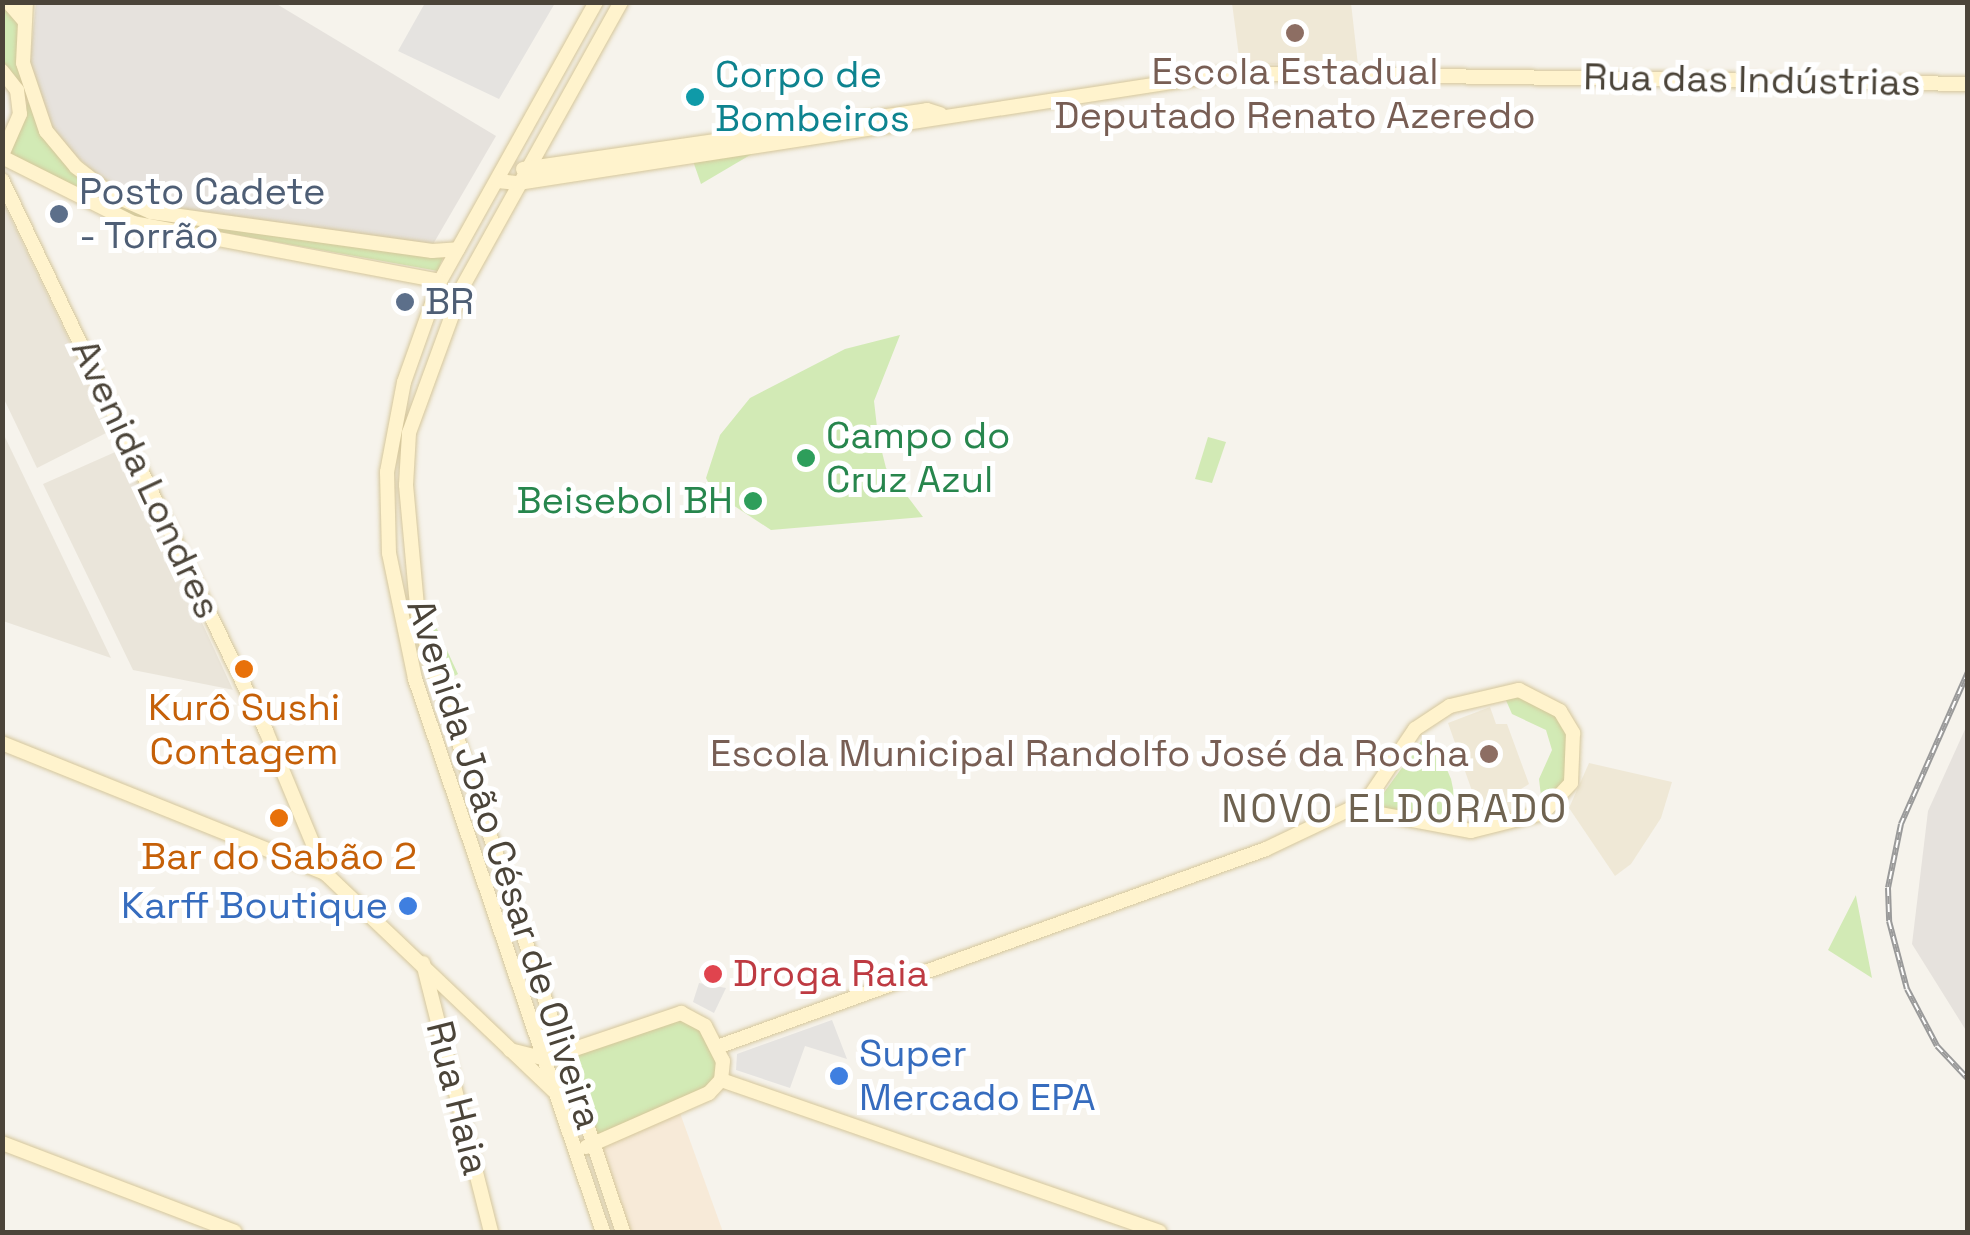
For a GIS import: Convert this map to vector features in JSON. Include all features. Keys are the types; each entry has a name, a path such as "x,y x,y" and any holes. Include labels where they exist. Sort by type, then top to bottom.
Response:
{"street":[{"path":"26,2 22,19 24,93 18,130 2,156 133,224 440,282"},
{"name":"Avenida João César de Oliveira","path":"596,2 440,282 391,428 389,553 415,679 603,1232"},
{"name":"Avenida João César de Oliveira","path":"620,2 462,288 409,433 409,545 434,669 623,1232"},
{"path":"5,4 22,19"},
{"path":"2,71 24,93 46,132 76,168 151,212 432,251 458,249"},
{"name":"Rua das Indústrias","path":"498,180 518,183 940,114 1230,73 1968,84"},
{"name":"Rua das Indústrias","path":"507,166 527,169 927,110 940,114"},
{"name":"Avenida Londres","path":"2,180 288,779 318,853"},
{"path":"720,1046 1360,809 1471,832 1543,813 1570,783 1574,733 1560,711 1520,690 1450,706 1414,730 1360,809"},
{"path":"2,743 329,870"},
{"name":"Avenida Londres","path":"288,779 297,784 329,870 557,1094"},
{"path":"297,856 318,853 329,870"},
{"name":"Rua Haia","path":"423,962 492,1232"},
{"path":"510,1050 546,1059 681,1012 705,1026 720,1046 721,1080"},
{"path":"578,1156 592,1142 678,1108 721,1080"},
{"path":"721,1080 1159,1232"},
{"path":"2,1143 234,1232"}],"shaded area":[{"path":"426,2 555,3 499,99 398,51"},
{"path":"36,3 275,3 496,136 432,246 149,205 114,191 57,138 38,99 30,61"},
{"name":"Escola Estadual Deputado Renato Azeredo","path":"1232,3 1351,3 1358,65 1240,64"},
{"path":"2,200 112,430 37,468 3,397"},
{"path":"3,433 111,658 3,621"},
{"path":"122,449 233,690 133,670 43,484"},
{"name":"Escola Municipal Randolfo José da Rocha","path":"1490,707 1496,724 1507,724 1529,784 1521,789 1524,807 1483,822 1448,723"},
{"path":"1967,725 1968,1032 1912,944 1928,811"},
{"path":"1589,763 1672,782 1661,818 1631,864 1615,876 1569,808"},
{"path":"699,983 726,988 714,1013 693,1002"},
{"path":"832,1020 847,1059 805,1046 790,1088 736,1070 737,1054"},
{"path":"680,1113 723,1232 624,1232 595,1147"}],"green space":[{"path":"9,5 20,25 23,92 3,61 2,15"},
{"path":"28,102 63,159 112,203 140,214 443,257 438,271 132,216 9,157"},
{"path":"762,148 701,184 692,158"},
{"path":"900,335 874,401 878,436 886,468 923,517 771,530 713,492 706,478 720,435 750,398 845,349"},
{"path":"1208,437 1226,442 1212,483 1195,479"},
{"path":"416,584 458,674 442,683"},
{"path":"1520,696 1557,715 1570,735 1565,786 1554,800 1529,812 1527,806 1541,796 1539,779 1552,750 1546,730 1512,714 1505,698"},
{"path":"1425,736 1436,744 1451,779 1461,827 1372,809"},
{"path":"1856,896 1872,978 1828,950"},
{"path":"680,1015 704,1027 717,1045 715,1084 596,1138 568,1057"}],"railway":[{"path":"1968,672 1901,824 1888,888 1889,921 1907,989 1937,1046 1968,1079"}],"place":[{"name":"Escola Estadual Deputado Renato Azeredo","path":"1295,33"},
{"name":"Corpo de Bombeiros","path":"695,97"},
{"name":"Posto Cadete - Torrão","path":"59,214"},
{"name":"BR","path":"405,302"},
{"name":"Campo do Cruz Azul","path":"806,458"},
{"name":"Beisebol BH","path":"753,501"},
{"name":"Kurô Sushi Contagem","path":"244,669"},
{"name":"Escola Municipal Randolfo José da Rocha","path":"1489,754"},
{"name":"Bar do Sabão 2","path":"279,818"},
{"name":"Karff Boutique","path":"408,906"},
{"name":"Droga Raia","path":"713,974"},
{"name":"Super Mercado EPA","path":"839,1076"}],"district":[{"name":"NOVO ELDORADO","path":"1395,809"}]}
